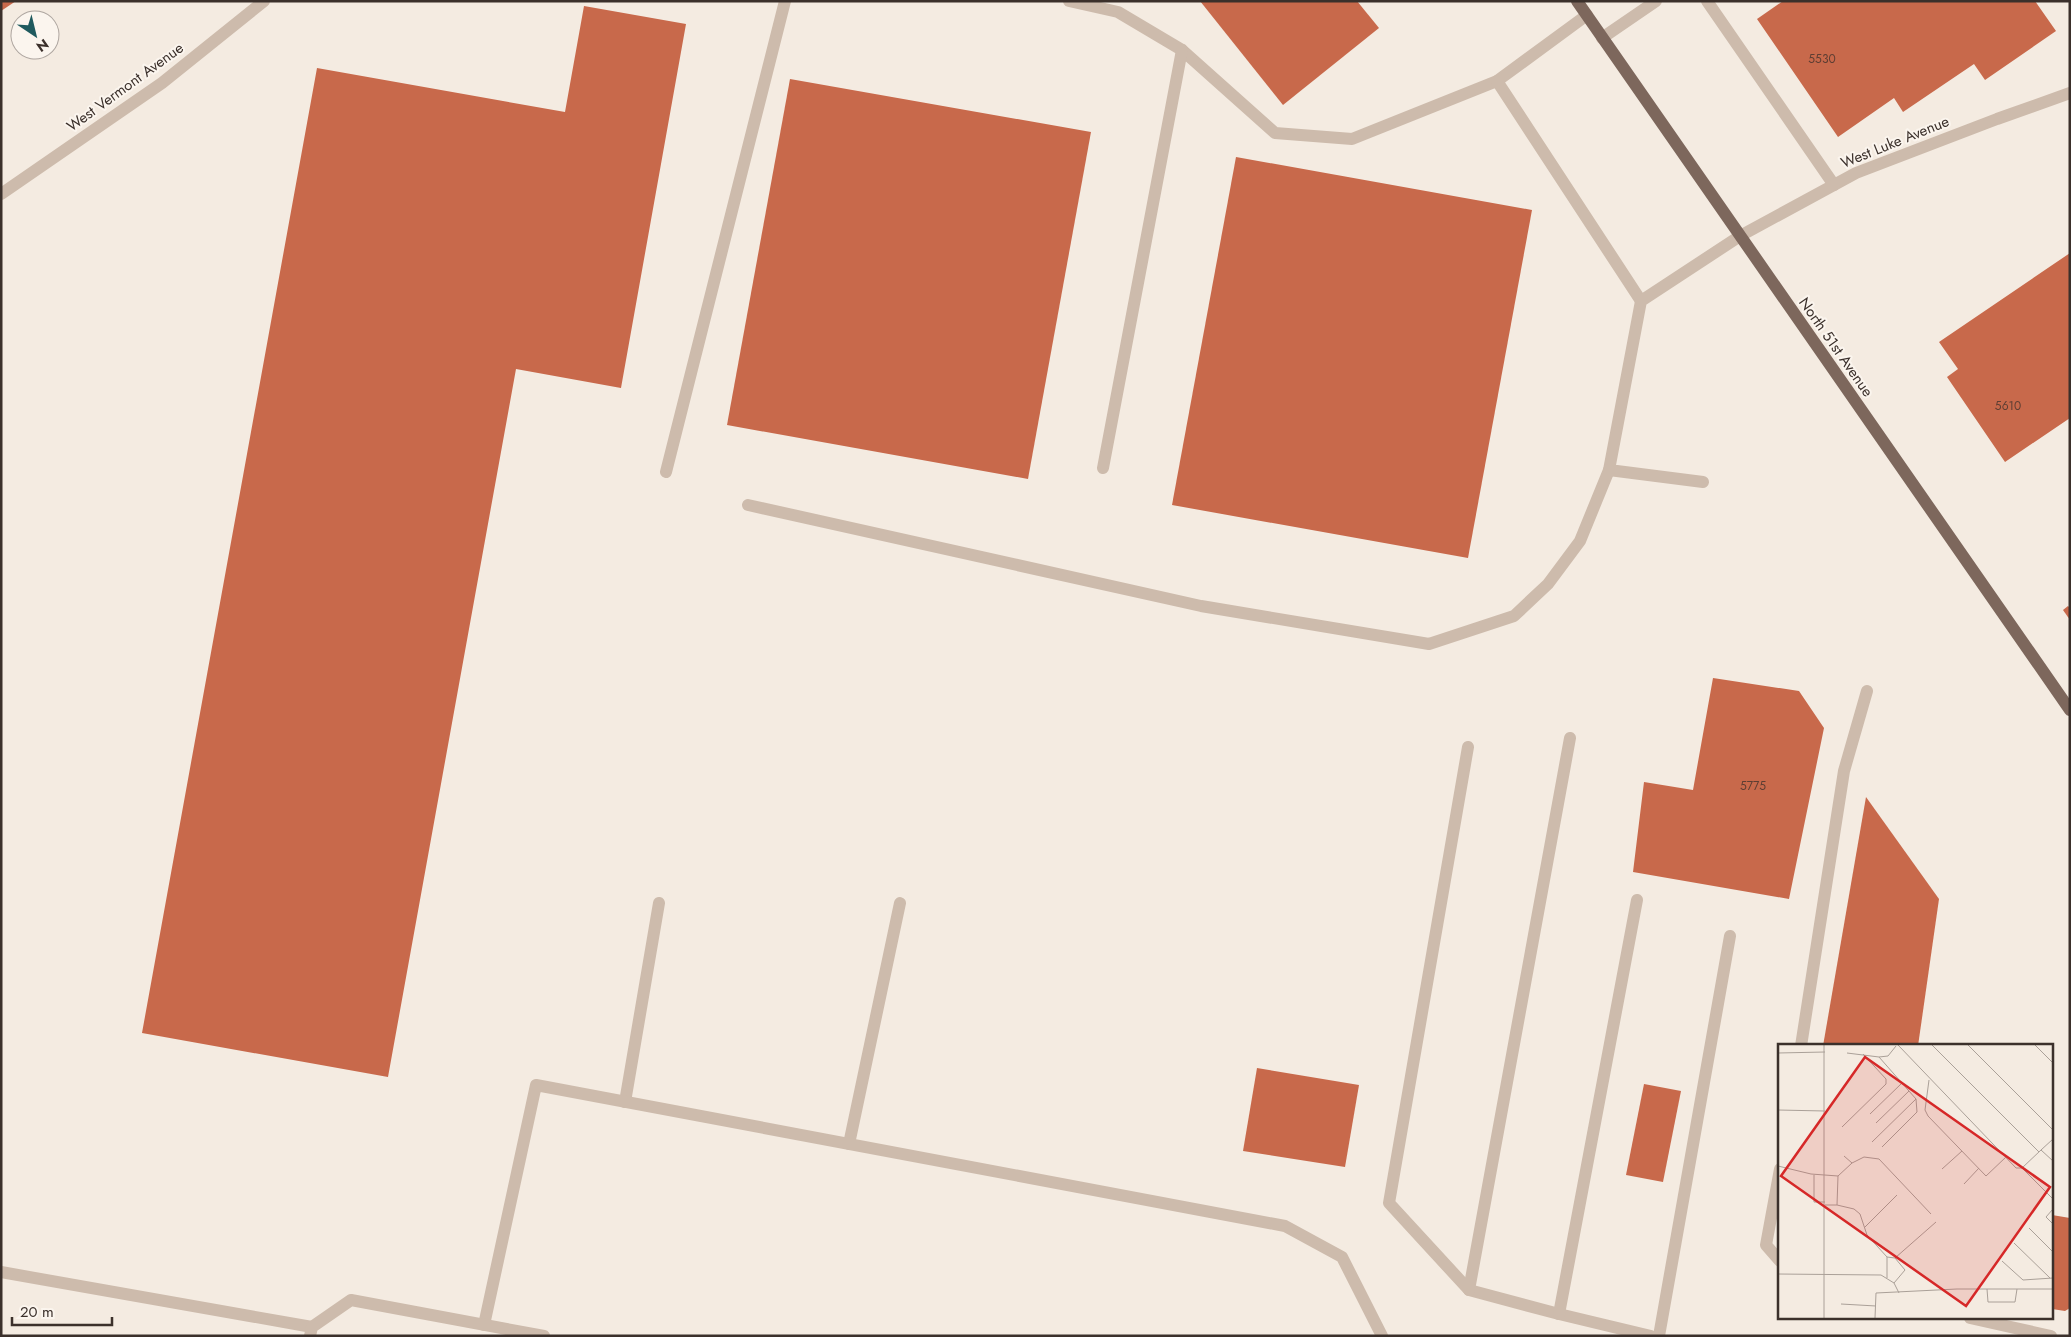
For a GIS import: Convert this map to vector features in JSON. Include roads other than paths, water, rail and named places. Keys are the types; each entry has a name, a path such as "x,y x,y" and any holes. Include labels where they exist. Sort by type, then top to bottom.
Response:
{"main road":[{"name":"North 51st Avenue","path":"1577,1 2070,710"}],"street":[{"name":"West Vermont Avenue","path":"1,194 162,83 264,1"},
{"path":"666,472 785,1"},
{"path":"1069,1 1118,12 1182,50 1275,133 1352,139 1497,81 1587,15"},
{"path":"1602,38 1656,1"},
{"path":"1707,1 1834,185"},
{"path":"1103,468 1182,50"},
{"path":"748,505 1201,606 1428,644 1514,616 1548,584 1580,541 1609,470 1641,301 1497,81"},
{"name":"West Luke Avenue","path":"1641,301 1740,236 1866,169 2070,93"},
{"path":"1609,470 1703,482"},
{"path":"1801,1044 1844,771 1867,691"},
{"path":"1469,1290 1570,738"},
{"path":"1468,747 1389,1203 1469,1290 1651,1336"},
{"path":"1559,1314 1637,900"},
{"path":"625,1102 659,903"},
{"path":"849,1144 900,903"},
{"path":"1659,1336 1730,936"},
{"path":"484,1325 536,1085 1285,1226 1342,1257 1382,1336"},
{"path":"1778,1180 1766,1245 1778,1258"},
{"path":"1,1272 311,1331 352,1300 544,1336"},
{"path":"1979,1320 2051,1336"}]}
